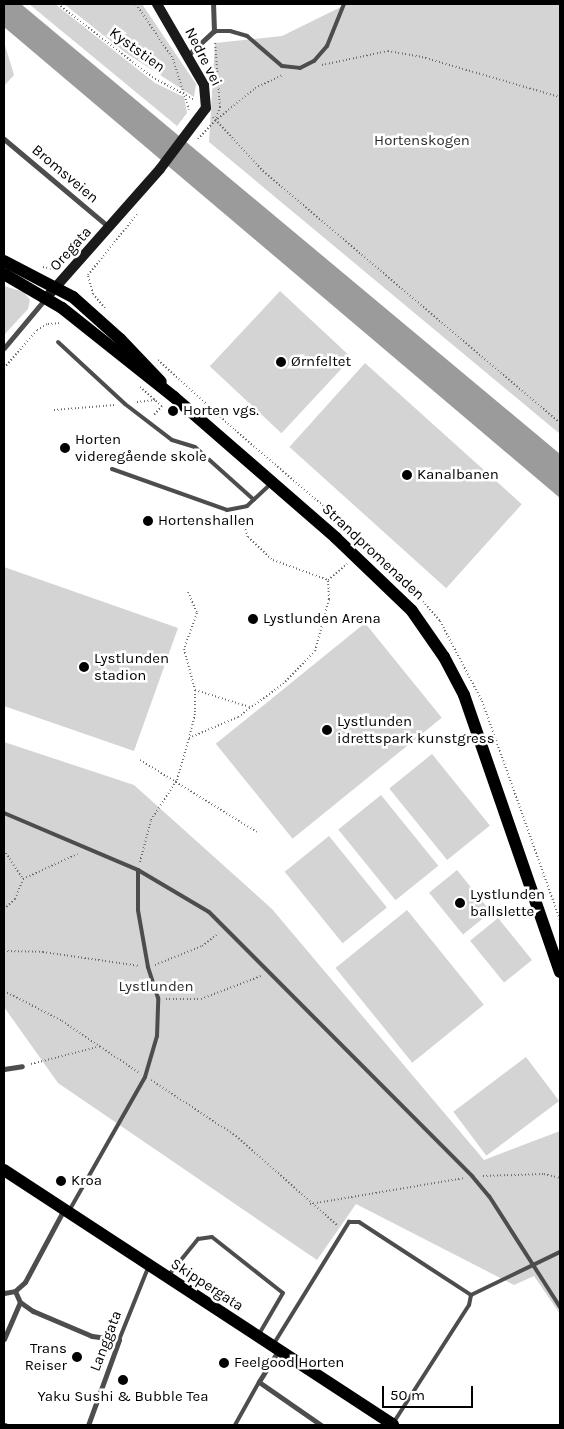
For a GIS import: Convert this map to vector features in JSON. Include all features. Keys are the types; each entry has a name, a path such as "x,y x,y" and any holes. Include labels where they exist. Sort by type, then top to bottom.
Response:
{"main road":[{"name":"Nedre vei","path":"157,4 189,54 204,85 206,108 193,122 160,168"},
{"name":"Oregata","path":"46,298 160,168"},
{"name":"Strandpromenaden","path":"4,261 58,286 120,339 174,397"},
{"name":"Strandpromenaden","path":"4,274 46,298 174,397 354,554 412,611 455,675 488,758 560,972"},
{"name":"Skippergata","path":"4,1170 166,1278 393,1425"}],"street":[{"path":"189,54 214,31 213,4"},
{"name":"Bromsveien","path":"4,139 109,228"},
{"name":"Oregata","path":"4,348 46,298"},
{"path":"4,1069 22,1066"},
{"path":"4,1293 15,1291 25,1282 66,1211"},
{"path":"15,1291 20,1302 92,1336 119,1340"},
{"path":"4,1338 20,1302"},
{"name":"Langgata","path":"88,1425 119,1340"},
{"path":"275,1349 259,1382 321,1425"}],"lane":[{"path":"214,31 230,31 247,36 282,66 300,68 314,61 327,46 344,4"},
{"path":"58,342 125,404 172,440 195,447 254,500"},
{"path":"112,469 216,507 239,509 254,500 272,482"},
{"path":"4,813 90,847 138,870 209,912 472,1176 489,1196 560,1307"},
{"path":"66,1211 145,1077 157,1036 158,998 148,967 138,910 138,870"},
{"path":"275,1349 349,1222 358,1222 471,1294"},
{"path":"166,1278 198,1239 212,1237 283,1293 258,1337"},
{"path":"471,1294 560,1252"},
{"name":"Langgata","path":"119,1340 149,1266"},
{"path":"393,1425 469,1305 471,1294"},
{"path":"235,1425 259,1382"}],"path":[{"name":"Kyststien","path":"58,4 152,77 186,94 206,108"},
{"path":"136,4 168,51 186,94 193,122"},
{"path":"319,66 388,51 560,96"},
{"path":"290,73 255,88 215,120 263,171 560,423"},
{"path":"36,266 54,269 61,264"},
{"path":"54,410 155,400"},
{"path":"147,421 162,406"},
{"path":"239,509 248,537 273,560 328,580"},
{"path":"189,738 238,717 283,684 315,651 329,599 328,580 365,542"},
{"path":"138,870 151,820 177,780 195,714 195,690 184,649 197,612 188,592"},
{"path":"195,690 251,707"},
{"path":"140,760 177,780 257,832"},
{"path":"4,909 15,899 23,879 90,847"},
{"path":"4,850 23,879"},
{"path":"4,951 42,952"},
{"path":"158,998 201,999 270,972"},
{"path":"4,991 62,1021 236,1136 310,1204 344,1230"},
{"path":"22,1066 101,1046"},
{"path":"310,1204 472,1176 544,1174 560,1178"}],"green space":[{"path":"29,4 55,4 155,83 184,97 187,113 177,126"},
{"path":"64,4 142,4 196,84 194,97 126,53"},
{"name":"Hortenskogen","path":"347,4 560,4 560,434 209,142 215,43 282,36"},
{"path":"4,42 14,75 4,86"},
{"path":"4,286 24,292 30,300 28,309 4,335"},
{"name":"Ørnfeltet","path":"280,291 352,358 281,433 210,366"},
{"name":"Kanalbanen","path":"365,363 522,504 446,588 289,447"},
{"name":"Lystlunden stadion","path":"4,567 178,628 134,751 4,706"},
{"name":"Lystlunden idrettspark kunstgress","path":"365,623 442,718 293,839 216,744"},
{"name":"Lystlunden","path":"4,742 134,785 272,909 484,1160 560,1131 560,1314 534,1276 514,1285 356,1204 317,1260 58,1083 4,1007"},
{"path":"432,754 490,825 447,860 389,789"},
{"path":"381,795 438,866 396,900 338,830"},
{"path":"329,836 387,907 343,943 285,872"},
{"name":"Lystlunden ballslette","path":"457,870 491,912 463,935 429,893"},
{"path":"407,910 484,1005 412,1063 336,968"},
{"path":"498,918 532,960 504,983 470,941"},
{"path":"526,1057 559,1101 486,1156 453,1112"}],"shaded area":[{"path":"4,4 21,4 560,454 560,498 4,27"}],"place":[{"name":"Ørnfeltet","path":"281,362"},
{"name":"Horten vgs.","path":"173,411"},
{"name":"Horten videregående skole","path":"65,448"},
{"name":"Kanalbanen","path":"407,475"},
{"name":"Hortenshallen","path":"148,521"},
{"name":"Lystlunden Arena","path":"253,619"},
{"name":"Lystlunden stadion","path":"84,667"},
{"name":"Lystlunden idrettspark kunstgress","path":"327,730"},
{"name":"Lystlunden ballslette","path":"460,903"},
{"name":"Kroa","path":"61,1181"},
{"name":"Trans Reiser","path":"77,1357"},
{"name":"Feelgood Horten","path":"224,1363"},
{"name":"Yaku Sushi & Bubble Tea","path":"123,1380"}]}
